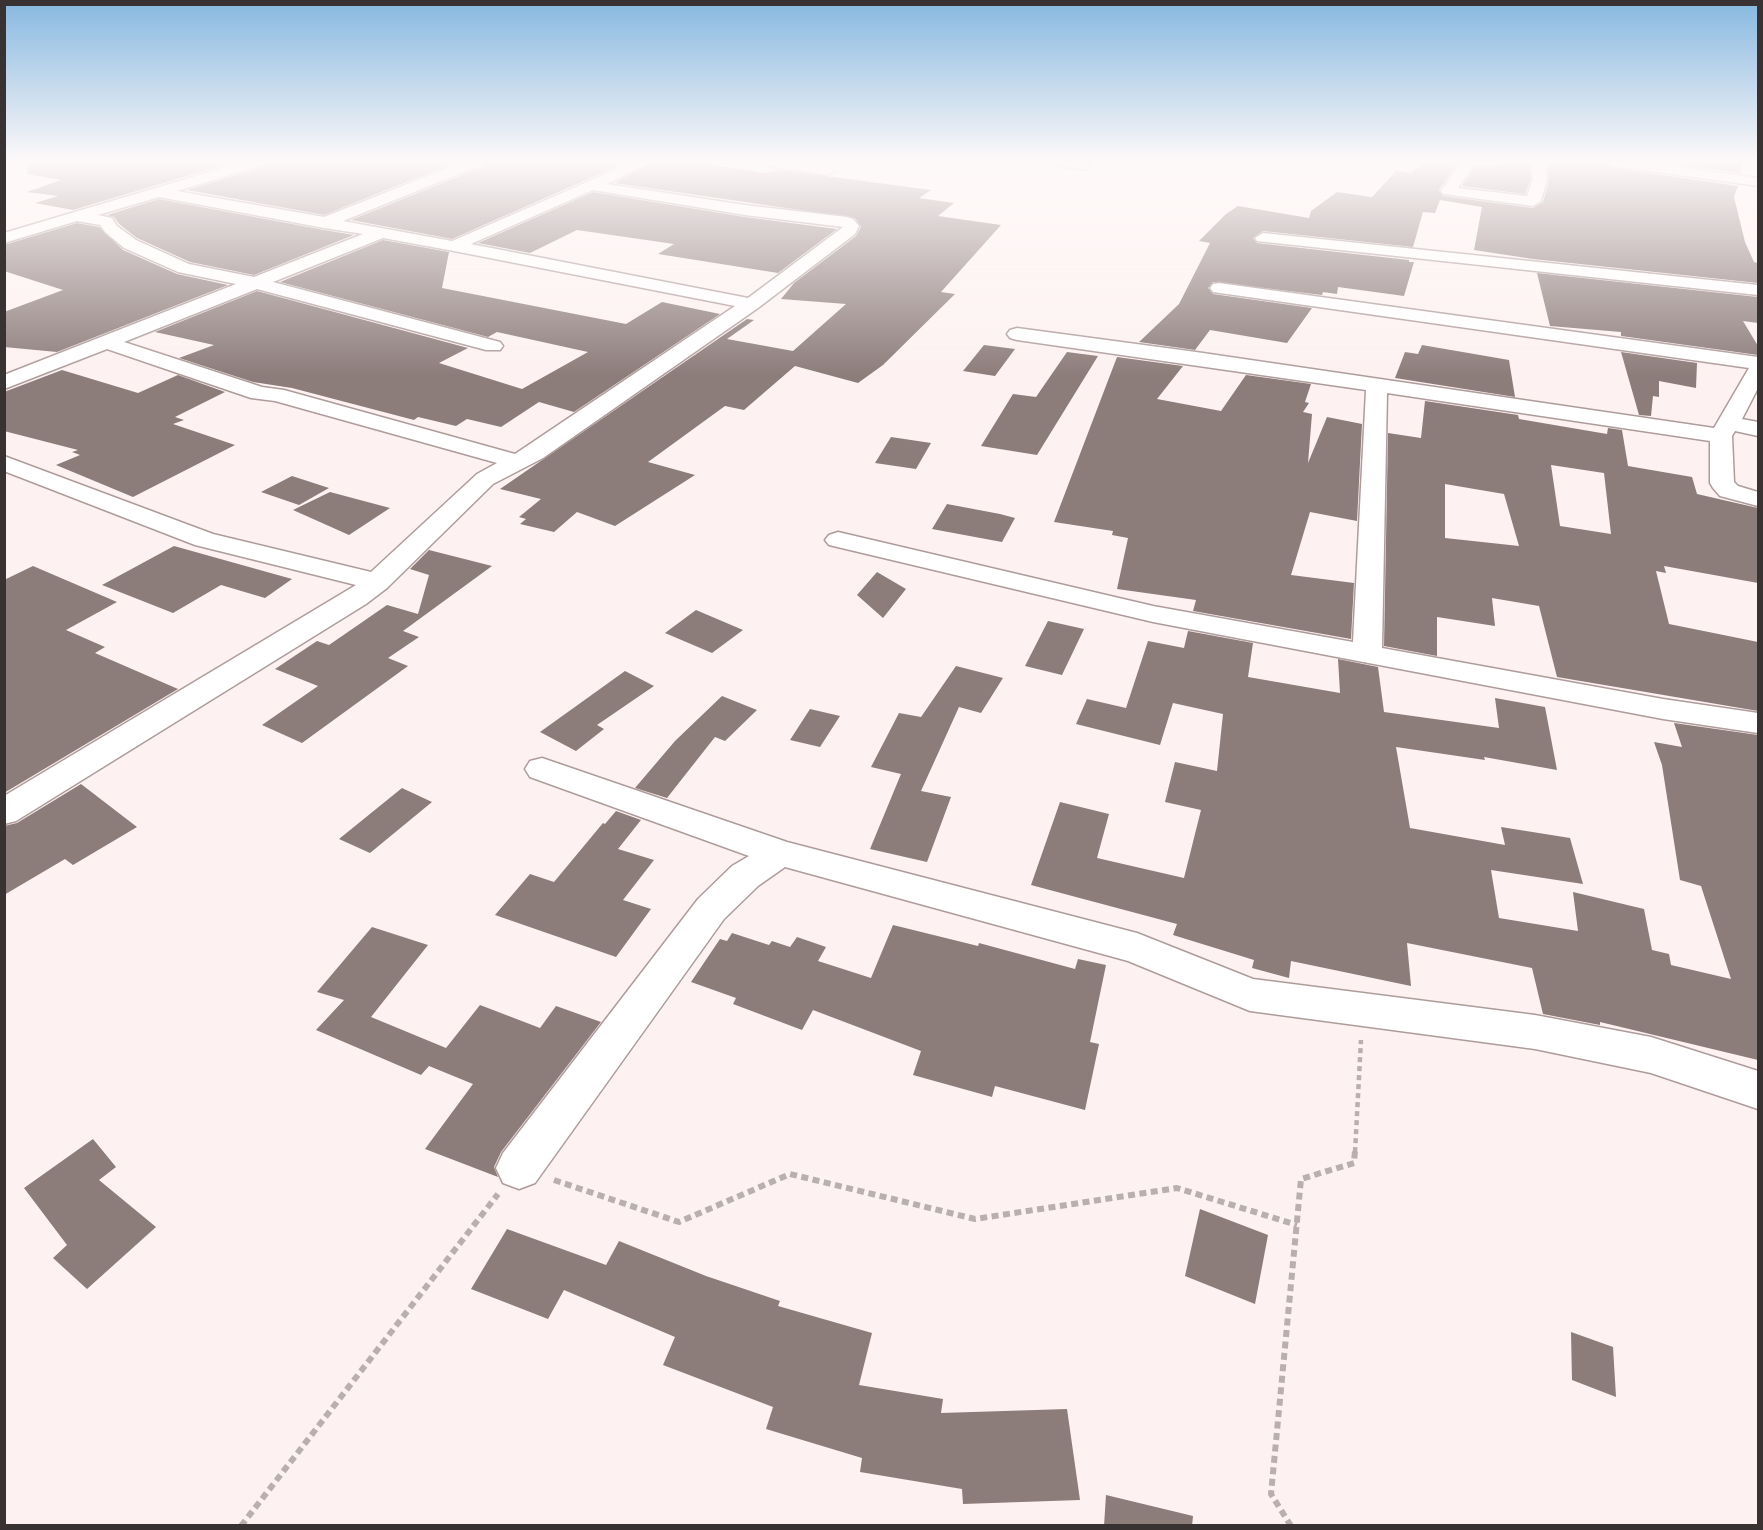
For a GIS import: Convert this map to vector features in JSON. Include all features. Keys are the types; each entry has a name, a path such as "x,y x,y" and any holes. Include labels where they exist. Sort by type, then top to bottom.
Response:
{"street":[{"path":"4,238 20,233"},
{"path":"117,233 130,244 170,264 256,283 493,346"},
{"path":"4,383 380,233"},
{"path":"383,233 751,304"},
{"path":"454,246 483,233"},
{"path":"4,812 356,598 377,582 485,479 535,453 751,304 846,233"},
{"path":"1263,238 1758,290"},
{"path":"1219,288 1758,363"},
{"path":"1017,334 1377,386 1724,430 1758,429"},
{"path":"105,342 259,393 276,395 518,462"},
{"path":"1758,369 1724,430 1722,483 1729,491 1758,499"},
{"path":"1367,654 1377,386"},
{"path":"4,463 204,540 377,582"},
{"path":"838,540 1153,614 1663,709 1758,723"},
{"path":"542,769 780,854 1137,948 1250,995 1535,1032 1639,1053 1758,1090"},
{"path":"519,1168 711,909 745,876 780,854"}],"path":[{"path":"1291,1526 1271,1494 1301,1179 1354,1163 1362,1010"},
{"path":"241,1526 519,1168 679,1222 790,1174 975,1219 1177,1188 1297,1225"}],"building":[{"path":"42,233 106,233 123,250 177,274 228,285 57,352 4,347 4,312 63,290 4,271 4,245"},
{"path":"131,233 354,235 254,275 190,262"},
{"path":"422,233 465,233 452,239"},
{"path":"500,233 570,233 530,253 478,243"},
{"path":"601,233 831,233 778,273 658,254 674,244"},
{"path":"857,233 993,233 941,292 955,294 883,365 858,383 795,366 744,410 725,406 648,462 695,475 615,526 577,512 554,532 520,524 526,519 519,517 541,499 500,489 747,319 754,320 727,339 793,351 846,304 781,299 794,283"},
{"path":"1207,233 1260,233 1253,238 1257,243 1414,262 1404,296 1338,287 1337,294 1323,292 1322,295 1213,282 1208,288 1213,294 1312,308 1287,343 1210,330 1195,350 1139,342 1179,304 1210,243 1199,241"},
{"path":"1286,233 1417,233 1413,247"},
{"path":"1477,233 1743,233 1754,262 1758,263 1758,283 1533,259 1474,250"},
{"path":"383,240 449,252 442,288 626,324 662,302 720,314 574,412 539,402 501,427 467,419 456,426 418,417 414,420 292,388 253,382 179,358 214,345 155,332 257,291 468,348 439,363 522,389 588,352 497,332 488,337 280,282"},
{"path":"1537,273 1758,297 1758,323 1743,321 1758,346 1758,355 1621,336 1621,332 1550,326"},
{"path":"984,345 1015,349 995,376 963,371"},
{"path":"1422,345 1509,360 1515,397 1395,378 1405,352 1418,354"},
{"path":"1067,352 1098,356 1037,455 981,446 1013,394 1036,397"},
{"path":"1621,352 1697,363 1696,388 1659,381 1659,397 1653,396 1651,416 1639,415"},
{"path":"1117,357 1183,366 1157,399 1221,411 1246,375 1311,384 1305,402 1309,403 1303,412 1312,414 1308,463 1327,417 1362,424 1357,521 1310,512 1291,575 1354,583 1351,639 1193,611 1196,600 1117,589 1128,538 1112,535 1113,531 1054,522"},
{"path":"62,370 138,393 178,375 225,392 175,417 184,420 173,424 235,445 133,497 56,465 80,455 72,452 78,450 4,431 4,392"},
{"path":"1425,401 1518,415 1519,419 1607,434 1608,428 1622,430 1628,466 1692,477 1697,494 1758,508 1758,583 1664,566 1666,573 1656,571 1669,624 1758,642 1758,711 1557,677 1539,606 1492,598 1495,626 1437,617 1437,656 1384,646 1388,433 1421,438","holes":["1551,465 1604,473 1611,534 1560,526","1445,484 1504,494 1519,546 1445,538"]},
{"path":"891,437 931,443 916,469 875,463"},
{"path":"292,476 329,488 299,505 261,492"},
{"path":"330,492 390,508 349,535 293,510"},
{"path":"947,504 1015,518 1002,542 932,529"},
{"path":"174,546 292,579 265,598 221,585 173,613 102,585"},
{"path":"429,550 492,566 403,631 419,637 388,658 408,666 302,743 262,725 318,686 275,669 317,641 329,645 387,605 418,614 429,575 410,569"},
{"path":"33,566 117,602 66,630 105,647 95,653 178,689 4,793 4,580"},
{"path":"877,572 906,589 883,618 857,595"},
{"path":"696,610 743,630 712,653 665,633"},
{"path":"1048,621 1084,629 1062,675 1025,666"},
{"path":"1188,631 1253,643 1248,677 1340,693 1338,659 1378,667 1384,712 1499,728 1495,698 1545,707 1557,770 1484,757 1485,760 1396,747 1410,828 1505,845 1501,827 1570,838 1583,884 1491,870 1499,918 1578,931 1573,892 1644,909 1652,950 1669,954 1671,965 1731,979 1701,886 1680,880 1662,765 1654,742 1682,747 1674,723 1758,735 1758,1060 1600,1022 1600,1025 1543,1014 1532,968 1407,943 1411,986 1291,961 1289,978 1252,968 1254,960 1173,935 1177,924 1031,885 1060,802 1109,814 1097,858 1184,878 1201,810 1165,802 1175,762 1217,771 1223,714 1173,703 1160,745 1076,724 1087,699 1126,708 1148,641 1184,648"},
{"path":"956,666 1003,678 981,713 959,707 921,791 951,797 927,862 870,849 901,774 871,767 899,713 921,717"},
{"path":"625,671 654,686 597,725 604,729 576,751 540,732"},
{"path":"722,696 757,710 725,741 715,737 667,798 635,788 675,741"},
{"path":"810,709 840,716 820,747 790,740"},
{"path":"81,784 137,827 73,865 65,859 4,895 4,826 17,823"},
{"path":"402,788 432,802 370,853 339,839"},
{"path":"616,811 641,820 618,849 654,860 623,900 651,909 616,957 495,915 530,874 554,882 603,823 605,824"},
{"path":"893,925 978,946 979,943 1075,969 1078,959 1106,965 1090,1042 1099,1044 1085,1110 995,1086 992,1097 913,1075 921,1051 813,1010 802,1030 733,1004 736,998 691,982 720,939 727,941 732,933 769,945 772,941 790,947 797,937 826,947 818,961 871,978"},
{"path":"372,927 428,945 371,1017 446,1048 480,1005 540,1028 556,1006 601,1022 501,1152 494,1167 498,1177 425,1149 473,1084 429,1066 421,1075 316,1030 344,1000 317,992"},
{"path":"93,1139 116,1167 99,1180 156,1227 87,1289 53,1258 67,1245 24,1188"},
{"path":"1200,1209 1268,1235 1255,1304 1185,1276"},
{"path":"507,1229 606,1265 619,1241 706,1276 780,1301 778,1306 872,1333 859,1385 943,1399 941,1413 1067,1409 1080,1500 963,1504 962,1489 860,1472 862,1458 766,1429 773,1407 663,1365 675,1337 564,1290 548,1319 471,1289"},
{"path":"1571,1332 1613,1347 1616,1397 1572,1380"},
{"path":"1106,1495 1193,1516 1192,1526 1104,1526"}]}
